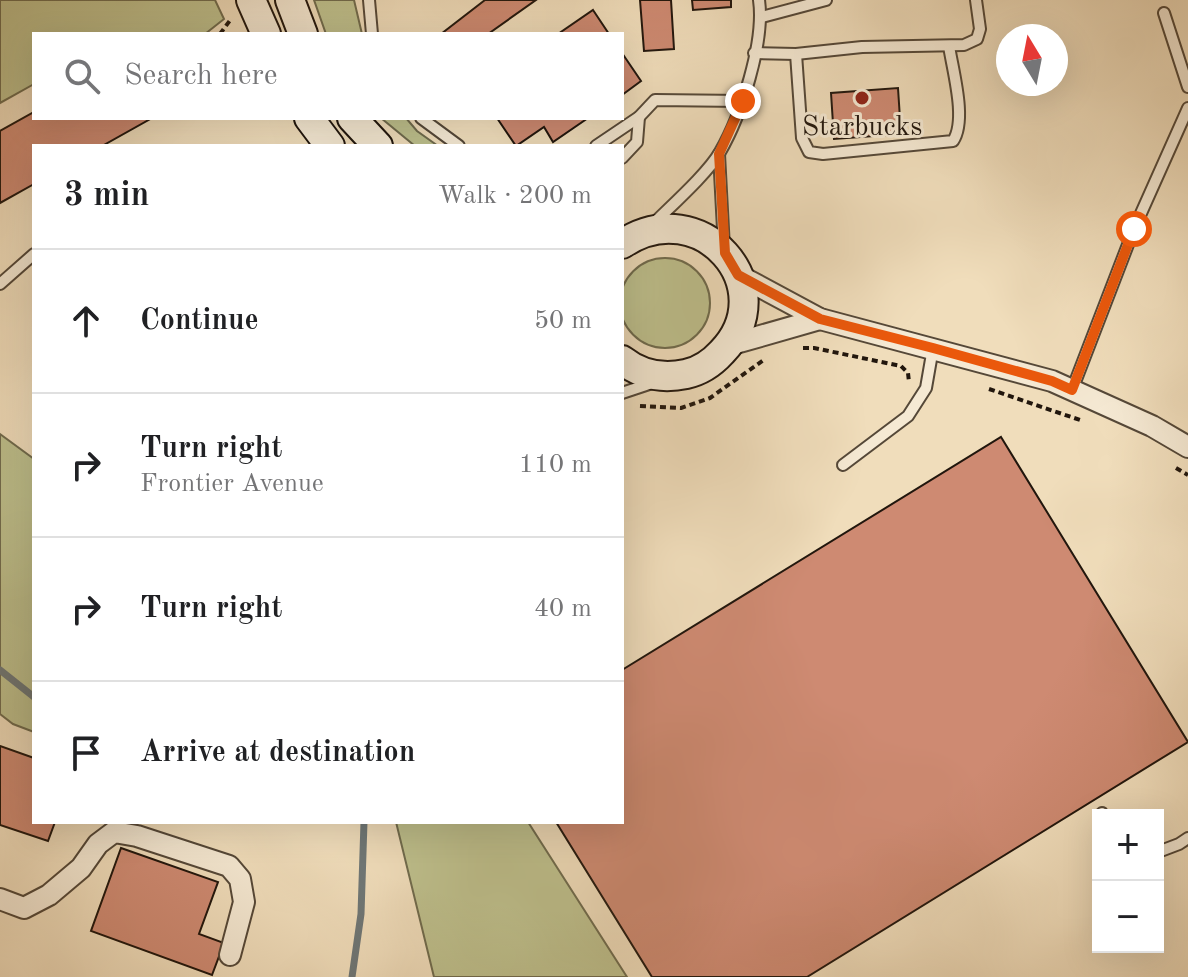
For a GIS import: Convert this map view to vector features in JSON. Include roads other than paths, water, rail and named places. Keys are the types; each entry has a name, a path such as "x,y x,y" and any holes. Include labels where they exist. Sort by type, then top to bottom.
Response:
{"street":[{"path":"290,0 302,32"},
{"path":"242,8 264,32"},
{"path":"310,120 328,144"},
{"path":"354,120 376,144"},
{"path":"632,236 669,227 689,230 709,239 731,264 820,319 1052,381 1152,426 1188,447"},
{"path":"624,362 651,375 673,377 695,372 714,361 729,345 743,311 743,293 731,264"},
{"path":"729,345 820,319"},
{"path":"0,899 24,908 49,895 81,868 98,844 114,832 137,836 229,866 240,879 244,902 230,955"}],"lane":[{"path":"369,0 372,32"},
{"path":"632,236 719,154 743,101 762,17 759,0"},
{"path":"762,17 826,0"},
{"path":"754,53 796,54 862,47 964,45 977,39 980,29 976,0"},
{"path":"1164,13 1188,87"},
{"path":"796,54 802,138 809,152 823,154 953,141 958,133 958,97 949,46"},
{"path":"599,144 639,117 655,100 743,101"},
{"path":"1072,390 1134,229 1188,108"},
{"path":"624,156 637,142 639,117"},
{"path":"424,120 456,144"},
{"path":"719,154 731,264"},
{"path":"0,284 32,256"},
{"path":"843,465 908,416 926,388 933,348"},
{"path":"624,392 673,377"},
{"path":"1164,849 1188,838"}],"waterway":[{"path":"0,670 32,695"},
{"path":"352,977 361,914 364,824"}],"place":[{"name":"Starbucks","path":"862,98"}]}
